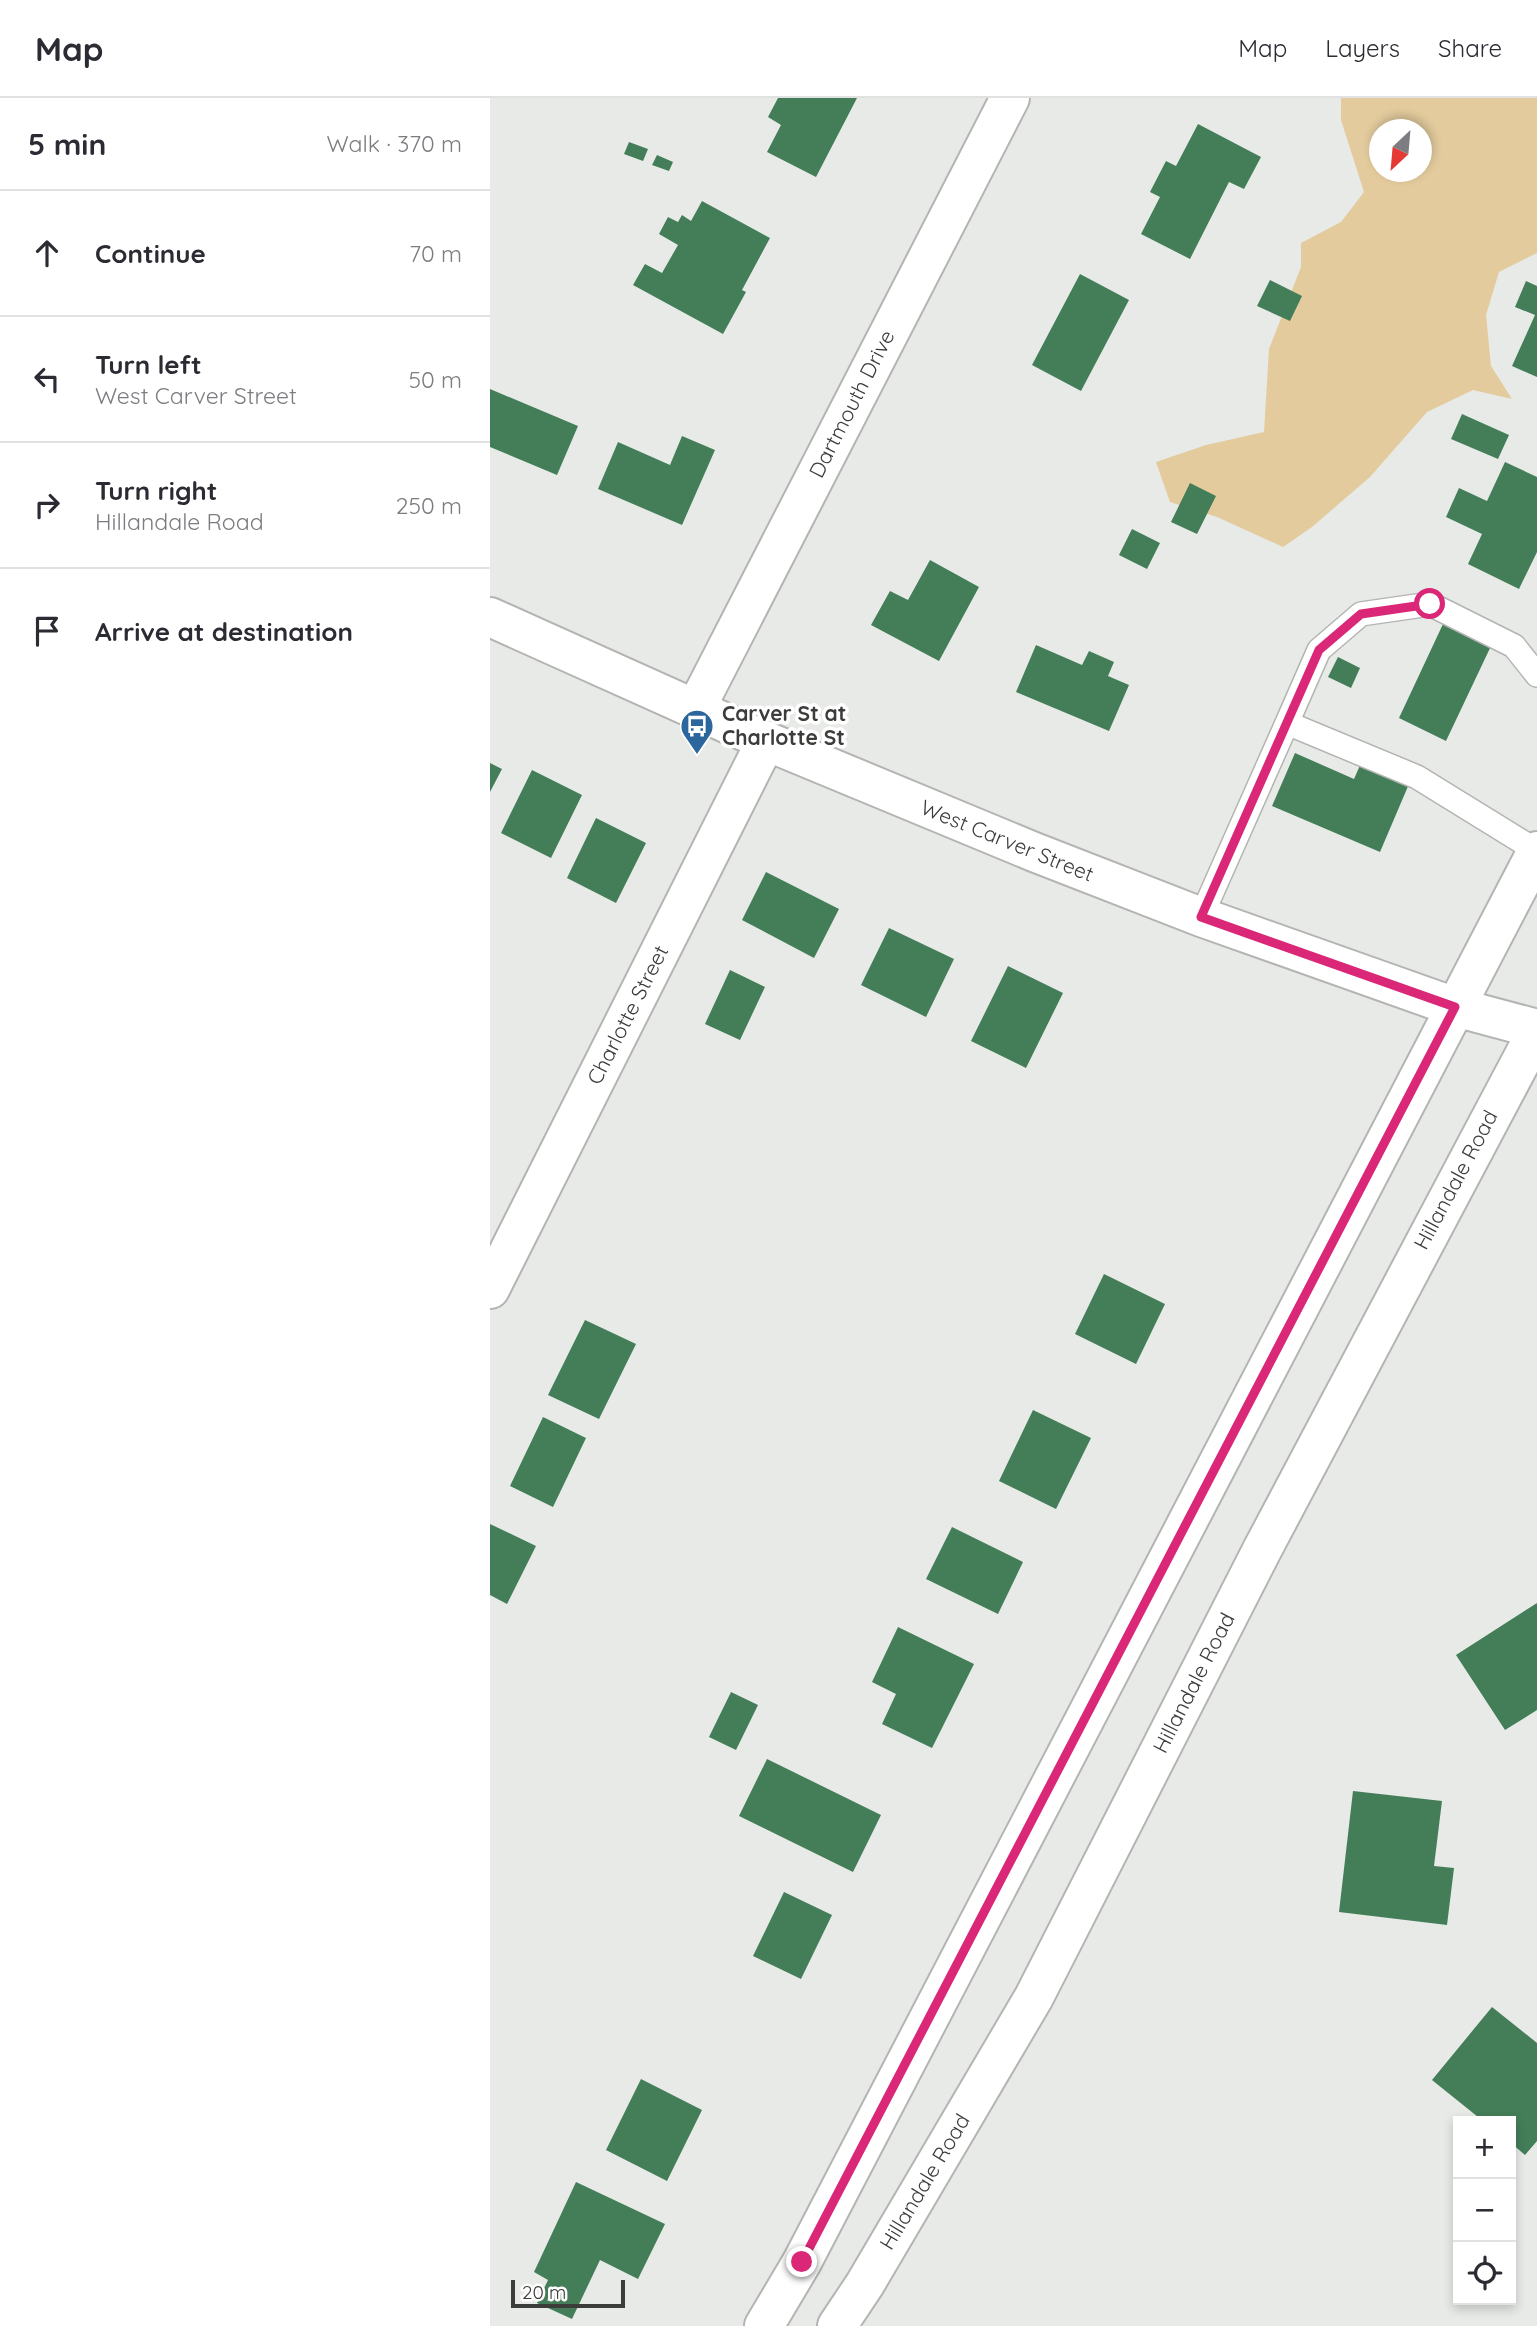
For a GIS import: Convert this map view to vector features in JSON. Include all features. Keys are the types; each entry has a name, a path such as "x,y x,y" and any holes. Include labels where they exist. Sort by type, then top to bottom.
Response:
{"street":[{"name":"Dartmouth Drive","path":"695,710 1010,98"},
{"name":"West Carver Street","path":"490,617 766,741 1034,852 1201,917 1455,1007 1537,1030"},
{"name":"Charlotte Street","path":"490,1289 766,741"},
{"path":"764,2326 814,2238 1537,851"},
{"name":"Hillandale Road","path":"837,2326 865,2284 1034,1997 1262,1550 1537,1030"}],"lane":[{"path":"1201,917 1319,650 1361,614 1430,604 1514,646 1537,675"},
{"path":"1287,723 1417,777 1537,851"}],"shaded area":[{"path":"1341,98 1537,98 1537,253 1499,272 1486,315 1491,366 1512,399 1473,390 1427,412 1370,477 1312,527 1283,547 1217,517 1170,502 1156,462 1206,445 1264,432 1269,349 1301,267 1301,243 1341,222 1364,192 1341,120"}],"building":[{"path":"778,98 857,98 816,177 767,152 781,125 768,117"},
{"path":"1198,124 1261,157 1244,189 1229,182 1190,259 1141,234 1160,197 1150,192 1166,161 1176,166"},
{"path":"629,142 648,149 643,161 624,154"},
{"path":"657,155 673,162 669,171 652,165"},
{"path":"702,201 770,238 742,290 746,292 723,334 633,285 645,264 662,273 678,245 659,234 668,217 678,222 682,215 691,221"},
{"path":"1080,274 1129,300 1081,391 1032,365"},
{"path":"1270,280 1302,296 1290,321 1257,306"},
{"path":"1526,281 1537,286 1537,377 1512,366 1535,315 1515,307"},
{"path":"490,389 578,426 557,475 490,447"},
{"path":"1462,414 1509,435 1498,459 1451,439"},
{"path":"682,436 715,450 682,525 598,489 618,442 670,465"},
{"path":"1505,462 1537,477 1537,552 1519,589 1468,564 1482,534 1446,517 1459,488 1487,501"},
{"path":"1190,483 1216,496 1197,534 1171,522"},
{"path":"1132,529 1160,543 1147,569 1119,555"},
{"path":"930,560 979,587 939,661 871,625 890,591 908,600"},
{"path":"1443,624 1491,646 1446,741 1399,718"},
{"path":"1036,645 1082,665 1089,651 1114,662 1108,676 1129,685 1109,731 1016,692"},
{"path":"1338,657 1360,668 1351,688 1328,677"},
{"path":"1295,753 1354,779 1361,763 1409,784 1380,852 1272,806"},
{"path":"490,763 502,769 490,792"},
{"path":"532,770 582,795 551,858 501,833"},
{"path":"596,818 646,843 616,903 567,878"},
{"path":"766,872 839,909 814,958 742,920"},
{"path":"889,928 954,959 926,1017 861,985"},
{"path":"1008,966 1063,993 1026,1068 971,1041"},
{"path":"730,970 765,987 740,1040 705,1024"},
{"path":"1104,1274 1165,1304 1136,1364 1075,1334"},
{"path":"585,1320 636,1344 599,1419 548,1395"},
{"path":"1033,1410 1091,1438 1056,1509 999,1481"},
{"path":"543,1417 586,1438 553,1507 510,1486"},
{"path":"490,1524 536,1546 507,1604 490,1595"},
{"path":"952,1527 1023,1562 998,1614 926,1579"},
{"path":"1537,1603 1537,1710 1505,1730 1456,1655"},
{"path":"898,1627 974,1664 932,1748 882,1724 896,1694 872,1682"},
{"path":"731,1692 758,1705 736,1750 709,1737"},
{"path":"767,1759 881,1815 853,1872 739,1816"},
{"path":"1353,1791 1442,1801 1434,1866 1454,1868 1447,1925 1339,1912"},
{"path":"784,1892 832,1915 801,1979 753,1956"},
{"path":"1492,2007 1537,2043 1537,2141 1525,2155 1516,2147 1516,2116 1477,2116 1432,2080"},
{"path":"641,2079 702,2110 667,2181 606,2150"},
{"path":"576,2182 665,2224 638,2279 600,2260 572,2319 537,2303 548,2280 534,2272"}],"place":[{"name":"Carver St at Charlotte St","path":"697,756"}],"route":[{"path":"802,2262 1455,1007 1201,917 1319,650 1335,633 1361,614 1430,604"}]}
